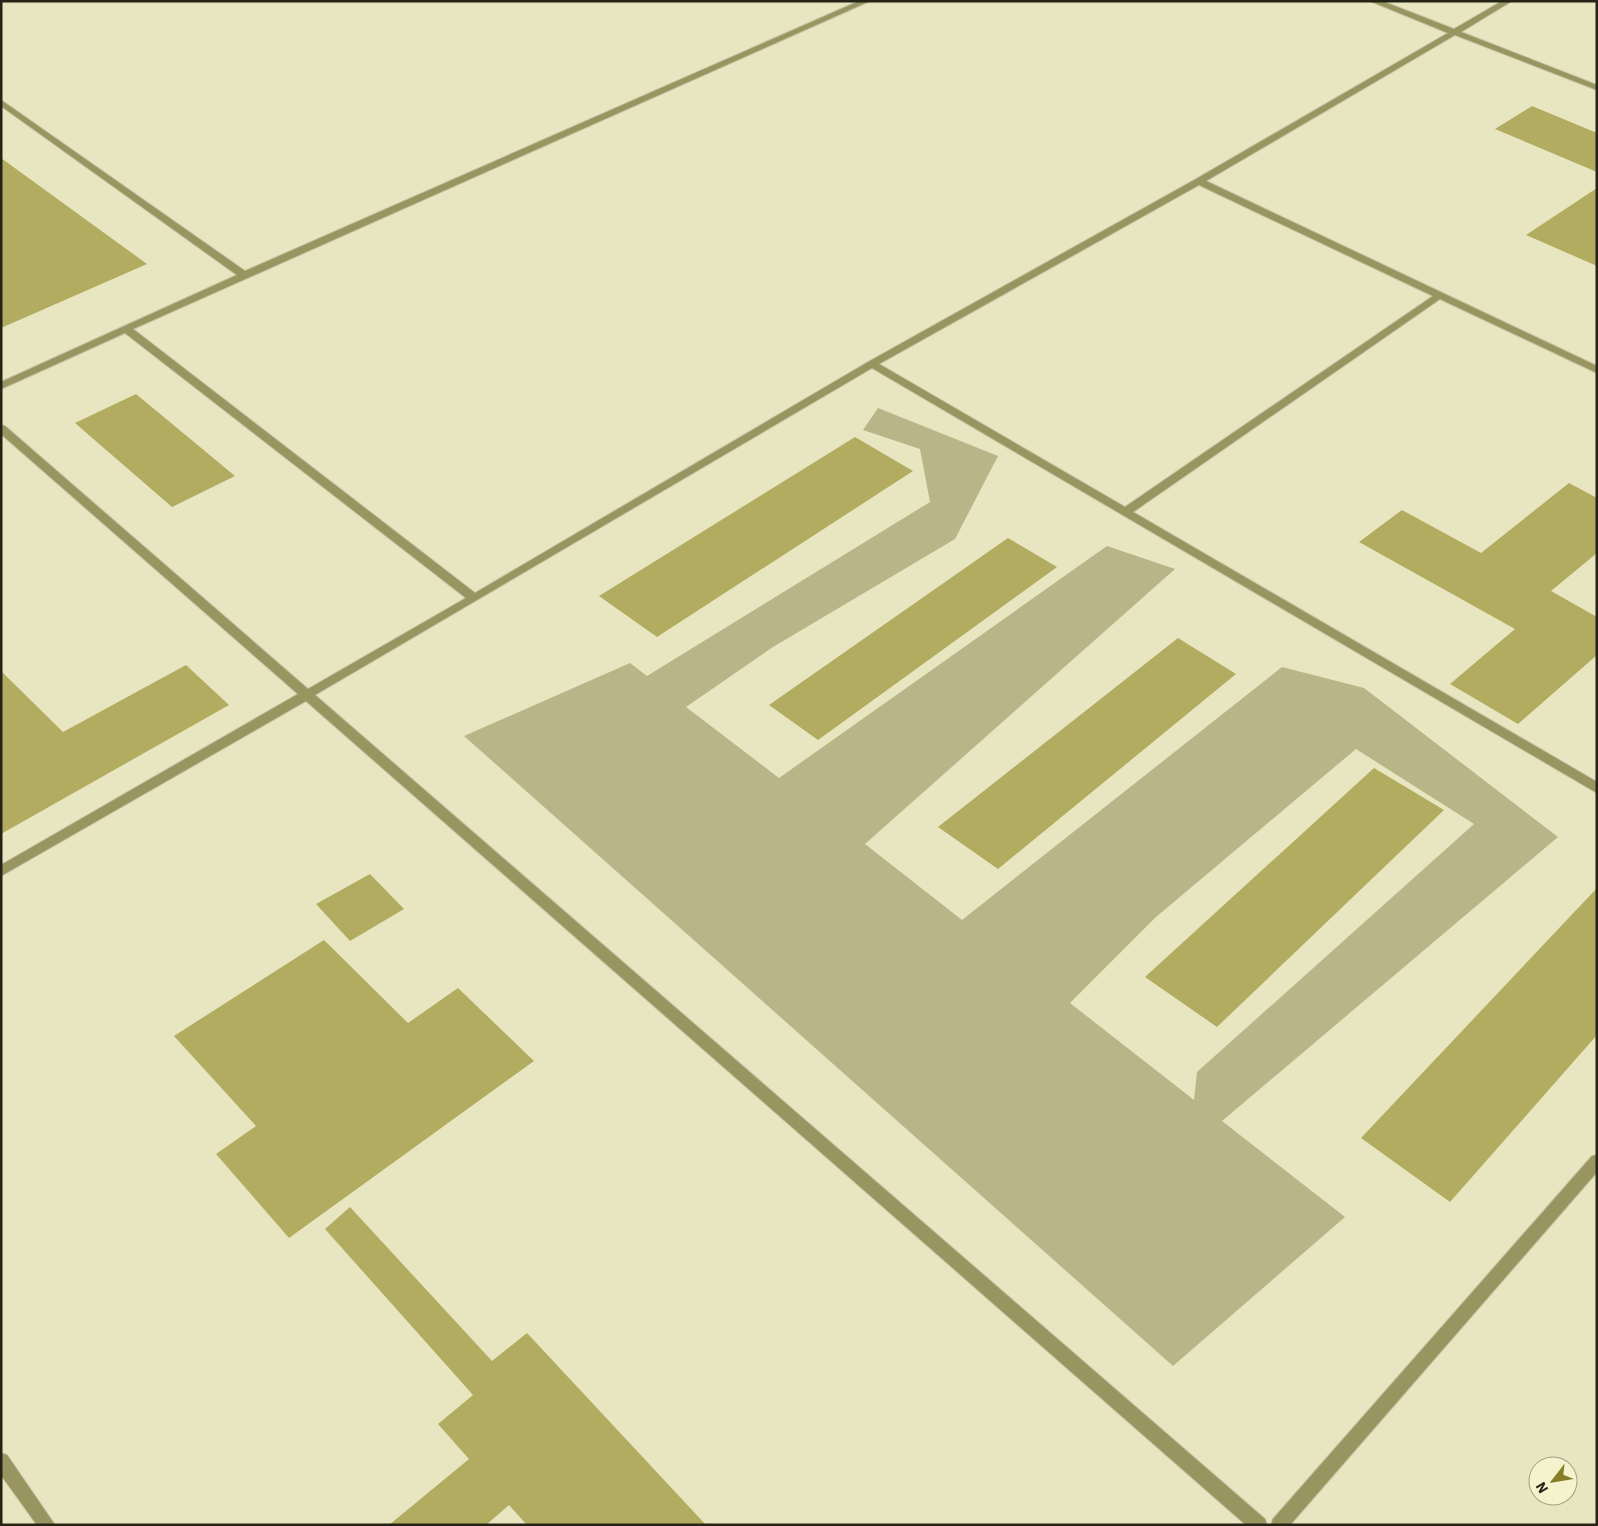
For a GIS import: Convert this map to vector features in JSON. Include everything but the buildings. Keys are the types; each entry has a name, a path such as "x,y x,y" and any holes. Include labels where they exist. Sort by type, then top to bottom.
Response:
{"lane":[{"path":"1,386 244,275 866,1"},
{"path":"1374,1 1597,88"},
{"path":"1,870 474,598 872,364 1199,181 1508,1"},
{"path":"1,102 244,275"},
{"path":"1199,181 1597,370"},
{"path":"1125,512 1440,295"},
{"path":"126,329 474,598"},
{"path":"872,364 1597,788"},
{"path":"1,428 1259,1525"},
{"path":"1280,1525 1597,1161"},
{"path":"1,1461 47,1525"}],"shaded area":[{"path":"878,408 998,456 955,539 773,647 686,707 779,778 1107,546 1175,569 865,844 962,920 1282,667 1364,688 1558,837 1222,1121 1345,1217 1173,1366 464,736 630,663 647,676 930,502 920,449 863,430","holes":["1356,749 1474,824 1197,1072 1194,1100 1070,1003 1156,917"]}]}
